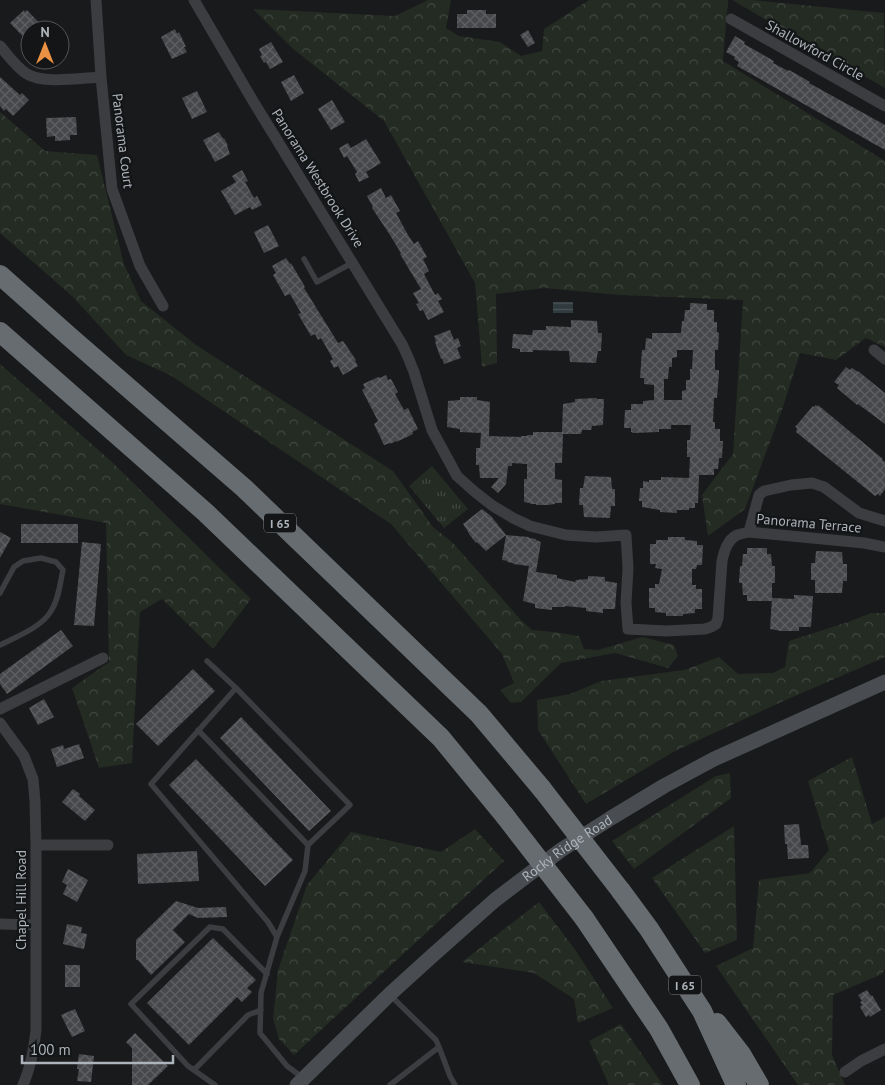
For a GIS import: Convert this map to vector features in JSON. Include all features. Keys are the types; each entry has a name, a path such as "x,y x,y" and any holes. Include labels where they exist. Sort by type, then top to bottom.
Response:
{"highway":[{"name":"I 65","path":"0,274 251,495 478,714 542,789 649,929 702,1011 736,1085"},
{"path":"0,332 206,512 441,738 505,816 584,918 659,1029 690,1085"},
{"path":"664,952 741,1054 759,1085"},
{"path":"642,1006 679,1085"}],"main road":[{"name":"Rocky Ridge Road","path":"300,1082 390,994 495,900 560,850 664,786 714,759 885,682"}],"street":[{"name":"Panorama Court","path":"96,0 101,77 112,189 140,266 163,306"},
{"name":"Panorama Westbrook Drive","path":"194,0 253,101 402,344 414,372"},
{"name":"Shallowford Circle","path":"731,19 885,106"},
{"path":"0,46 21,69 38,79 101,77"},
{"path":"874,350 885,359"},
{"name":"Panorama Terrace","path":"414,372 432,430 457,476 493,506 530,526 566,535 626,536 628,629 666,631 711,627 716,624 722,561 728,544 735,536 749,532 864,543 885,547"},
{"path":"749,532 759,495 764,491 812,483 824,487 859,513 884,520"},
{"path":"0,709 103,658"},
{"name":"Chapel Hill Road","path":"0,723 5,736 24,756 33,778 35,801 36,1030 29,1072 22,1085"},
{"path":"36,845 108,845"},
{"path":"0,924 36,924"},
{"path":"845,1072 861,1061 885,1049"}],"lane":[{"path":"304,259 317,282 352,263"},
{"path":"0,593 14,567 23,561 41,558 56,562 63,570 57,595 47,618 0,645"},
{"path":"207,661 236,688 350,805 308,845 305,871 278,937 261,993 260,1033 300,1082"},
{"path":"236,688 151,784 268,922 278,937"},
{"path":"198,730 308,845"},
{"path":"215,1085 188,1066 131,1004 210,927 223,929 267,974"},
{"path":"390,994 436,1040 455,1085"},
{"path":"194,1070 248,1015 261,1010"},
{"path":"390,1085 439,1047"}],"green space":[{"path":"428,0 451,0 446,28 459,36 500,42 521,56 542,51 544,29 589,0 728,0 723,61 885,161 885,347 866,338 836,360 800,353 782,410 745,509 708,536 702,495 733,454 743,300 620,295 544,288 496,294 497,363 482,367 475,283 384,121 292,48 253,9 395,16"},
{"path":"732,0 753,0 884,13 885,88"},
{"path":"0,112 45,151 97,155 124,264 141,301 196,345 393,471 433,527 453,543 532,630 579,636 584,649 598,650 642,637 674,645 678,656 668,668 615,653 561,663 521,702 511,703 500,690 514,683 502,654 391,524 170,375 126,355 73,297 0,233"},
{"path":"0,364 111,461 251,599 213,649 162,599 140,612 132,763 99,768 72,688 109,662 106,523 0,504"},
{"path":"432,466 468,509 444,528 409,486"},
{"path":"871,613 885,613 885,657 675,751 586,804 538,730 537,700 570,694 601,681 684,670 719,657 738,674 773,673 785,667 789,641"},
{"path":"852,757 872,824 885,817 885,969 882,974 833,995 832,1055 845,1085 798,1085 716,966 753,948 759,880 810,873 829,850 808,781"},
{"path":"730,773 731,798 634,869 612,841 716,776"},
{"path":"734,826 737,940 705,953 652,878"},
{"path":"475,829 504,861 294,1055 279,1039 273,1019 278,970 307,885 351,832 441,852"},
{"path":"539,902 574,948 613,1008 578,1023 574,999 534,973 462,962"},
{"path":"621,1024 663,1085 609,1085 589,1041"}],"shaded area":[{"path":"553,302 573,302 573,313 553,313"}],"building":[{"path":"24,10 25,12 27,10 36,20 20,20 20,34 10,23"},
{"path":"467,10 486,10 486,14 496,14 496,28 457,28 457,14 467,14"},
{"path":"175,29 177,34 179,32 187,52 172,59 161,37"},
{"path":"528,30 535,43 528,47 520,35"},
{"path":"735,36 745,42 744,44 774,61 773,63 789,70 885,125 885,150 737,66 739,62 734,59 735,57 726,52"},
{"path":"271,42 283,62 270,69 260,56 262,55 259,49"},
{"path":"294,75 304,93 291,101 281,82"},
{"path":"0,77 20,95 22,93 29,100 13,116 6,109 4,111 0,106"},
{"path":"197,91 207,112 192,119 182,98"},
{"path":"332,100 345,122 331,130 318,109"},
{"path":"76,117 77,135 70,135 70,140 55,141 55,136 47,137 46,118"},
{"path":"219,132 228,146 230,154 215,162 203,140"},
{"path":"366,139 381,163 366,172 369,177 359,182 355,174 357,172 347,156 344,158 339,148 348,143 351,148"},
{"path":"242,170 248,181 245,182 254,198 257,196 262,205 252,210 250,207 235,215 221,191 236,182 232,176"},
{"path":"381,188 386,198 391,195 400,211 396,213 408,235 414,244 418,241 427,257 423,259 429,271 424,274 435,295 438,293 442,299 438,301 444,312 428,320 423,310 420,311 416,304 419,303 413,293 421,289 401,253 372,208 367,196"},
{"path":"268,225 279,246 264,253 254,232"},
{"path":"286,258 291,263 338,343 343,341 356,360 358,366 343,375 338,366 334,368 330,361 333,359 321,338 318,340 315,334 311,336 298,314 301,313 290,294 285,296 273,275 276,273 272,266"},
{"path":"690,303 707,304 707,310 714,310 714,322 717,322 717,332 719,333 718,350 715,350 715,370 719,370 719,373 717,398 714,398 713,422 715,422 715,429 720,429 720,441 723,441 722,458 719,458 718,469 714,469 714,475 699,475 698,503 695,503 695,508 677,510 677,513 660,512 660,510 642,507 642,501 639,501 640,488 643,488 643,481 661,480 661,477 689,478 690,457 687,457 687,440 690,440 691,425 671,425 671,429 659,429 659,432 634,433 631,432 631,428 624,428 625,410 631,410 631,404 643,404 643,401 654,400 654,385 644,384 644,378 640,378 642,350 645,350 646,338 652,339 652,333 681,333 685,310 690,310","holes":["677,350 693,350 690,380 686,380 686,390 682,391 682,400 664,400 664,379 668,379 669,367 672,367 672,358 677,357"]},
{"path":"571,320 597,321 598,333 602,333 601,351 598,351 596,363 570,362 569,351 533,350 533,352 520,352 520,349 512,348 513,334 532,335 533,330 546,330 546,326 571,327"},
{"path":"450,330 454,340 458,338 461,346 457,348 461,358 444,364 434,336"},
{"path":"846,367 850,370 852,368 858,371 885,393 885,424 857,405 837,388 839,385 834,382"},
{"path":"386,375 388,380 391,379 398,392 395,394 404,410 408,408 418,429 407,437 384,445 374,424 378,421 362,390 365,388 363,384"},
{"path":"460,397 477,397 477,400 490,402 489,436 521,437 533,435 533,432 562,432 563,404 575,402 575,399 604,399 603,425 592,426 591,430 582,430 581,434 563,434 562,463 555,463 555,479 562,480 562,503 536,505 524,502 524,479 527,479 527,464 512,463 512,466 508,466 506,484 498,493 491,487 499,478 480,478 479,465 476,465 476,448 480,448 481,433 460,432 460,429 447,427 448,401 460,400"},
{"path":"816,405 883,459 885,462 885,489 880,496 878,494 875,496 796,432 797,428 795,427"},
{"path":"585,476 611,477 612,489 615,489 615,506 611,506 610,518 584,517 583,505 579,505 580,488 583,488"},
{"path":"482,509 491,516 506,535 486,551 476,543 463,524"},
{"path":"21,524 78,524 78,543 21,543"},
{"path":"0,532 11,538 0,558"},
{"path":"506,535 529,537 541,542 536,572 557,575 557,578 575,582 576,580 588,579 588,576 605,577 605,581 617,583 615,609 603,609 603,613 586,611 586,608 565,606 552,607 552,610 535,608 535,604 523,601 529,566 513,564 502,560"},
{"path":"668,537 685,537 685,540 697,541 697,545 703,545 702,565 697,565 696,569 692,569 692,585 696,585 696,589 702,589 702,609 695,609 695,613 683,614 683,616 666,616 666,613 655,612 655,608 649,608 649,588 655,588 655,584 659,584 662,569 655,568 656,564 650,564 650,544 656,544 656,540 668,540"},
{"path":"82,542 101,544 94,626 74,625"},
{"path":"747,548 767,548 767,554 771,554 772,566 775,566 775,583 772,583 772,601 747,601 747,595 743,595 742,583 739,583 740,566 742,566 743,554 747,554"},
{"path":"816,551 842,552 843,564 847,564 847,581 843,581 842,593 815,593 815,580 811,580 811,563 815,563"},
{"path":"794,595 813,596 811,627 799,627 799,631 770,629 772,598 794,599"},
{"path":"61,630 73,646 7,694 0,684 0,674"},
{"path":"193,669 215,691 158,746 136,724"},
{"path":"44,699 54,717 38,725 29,708"},
{"path":"241,717 331,811 309,831 220,738"},
{"path":"79,744 84,758 57,767 51,749 63,745 64,749"},
{"path":"196,759 293,860 265,886 169,785"},
{"path":"73,789 95,810 85,821 62,802"},
{"path":"799,824 801,845 808,845 809,858 788,859 784,825"},
{"path":"197,851 199,881 138,884 137,854"},
{"path":"68,869 88,880 77,902 63,894 67,885 62,882"},
{"path":"176,901 198,908 226,907 227,917 198,918 189,914 173,930 185,942 151,975 136,960 136,940"},
{"path":"67,924 82,927 81,933 87,934 84,949 63,944"},
{"path":"213,938 256,980 247,988 252,992 242,1002 237,997 189,1045 147,1003"},
{"path":"65,965 80,965 80,987 65,987"},
{"path":"867,990 881,1010 870,1017 869,1015 866,1017 860,1007 862,1005 860,1002 862,1001 858,995"},
{"path":"75,1009 85,1031 72,1037 61,1015"},
{"path":"135,1033 168,1066 148,1085 132,1085 132,1048 126,1042"},
{"path":"79,1054 94,1056 91,1082 77,1081"}]}
